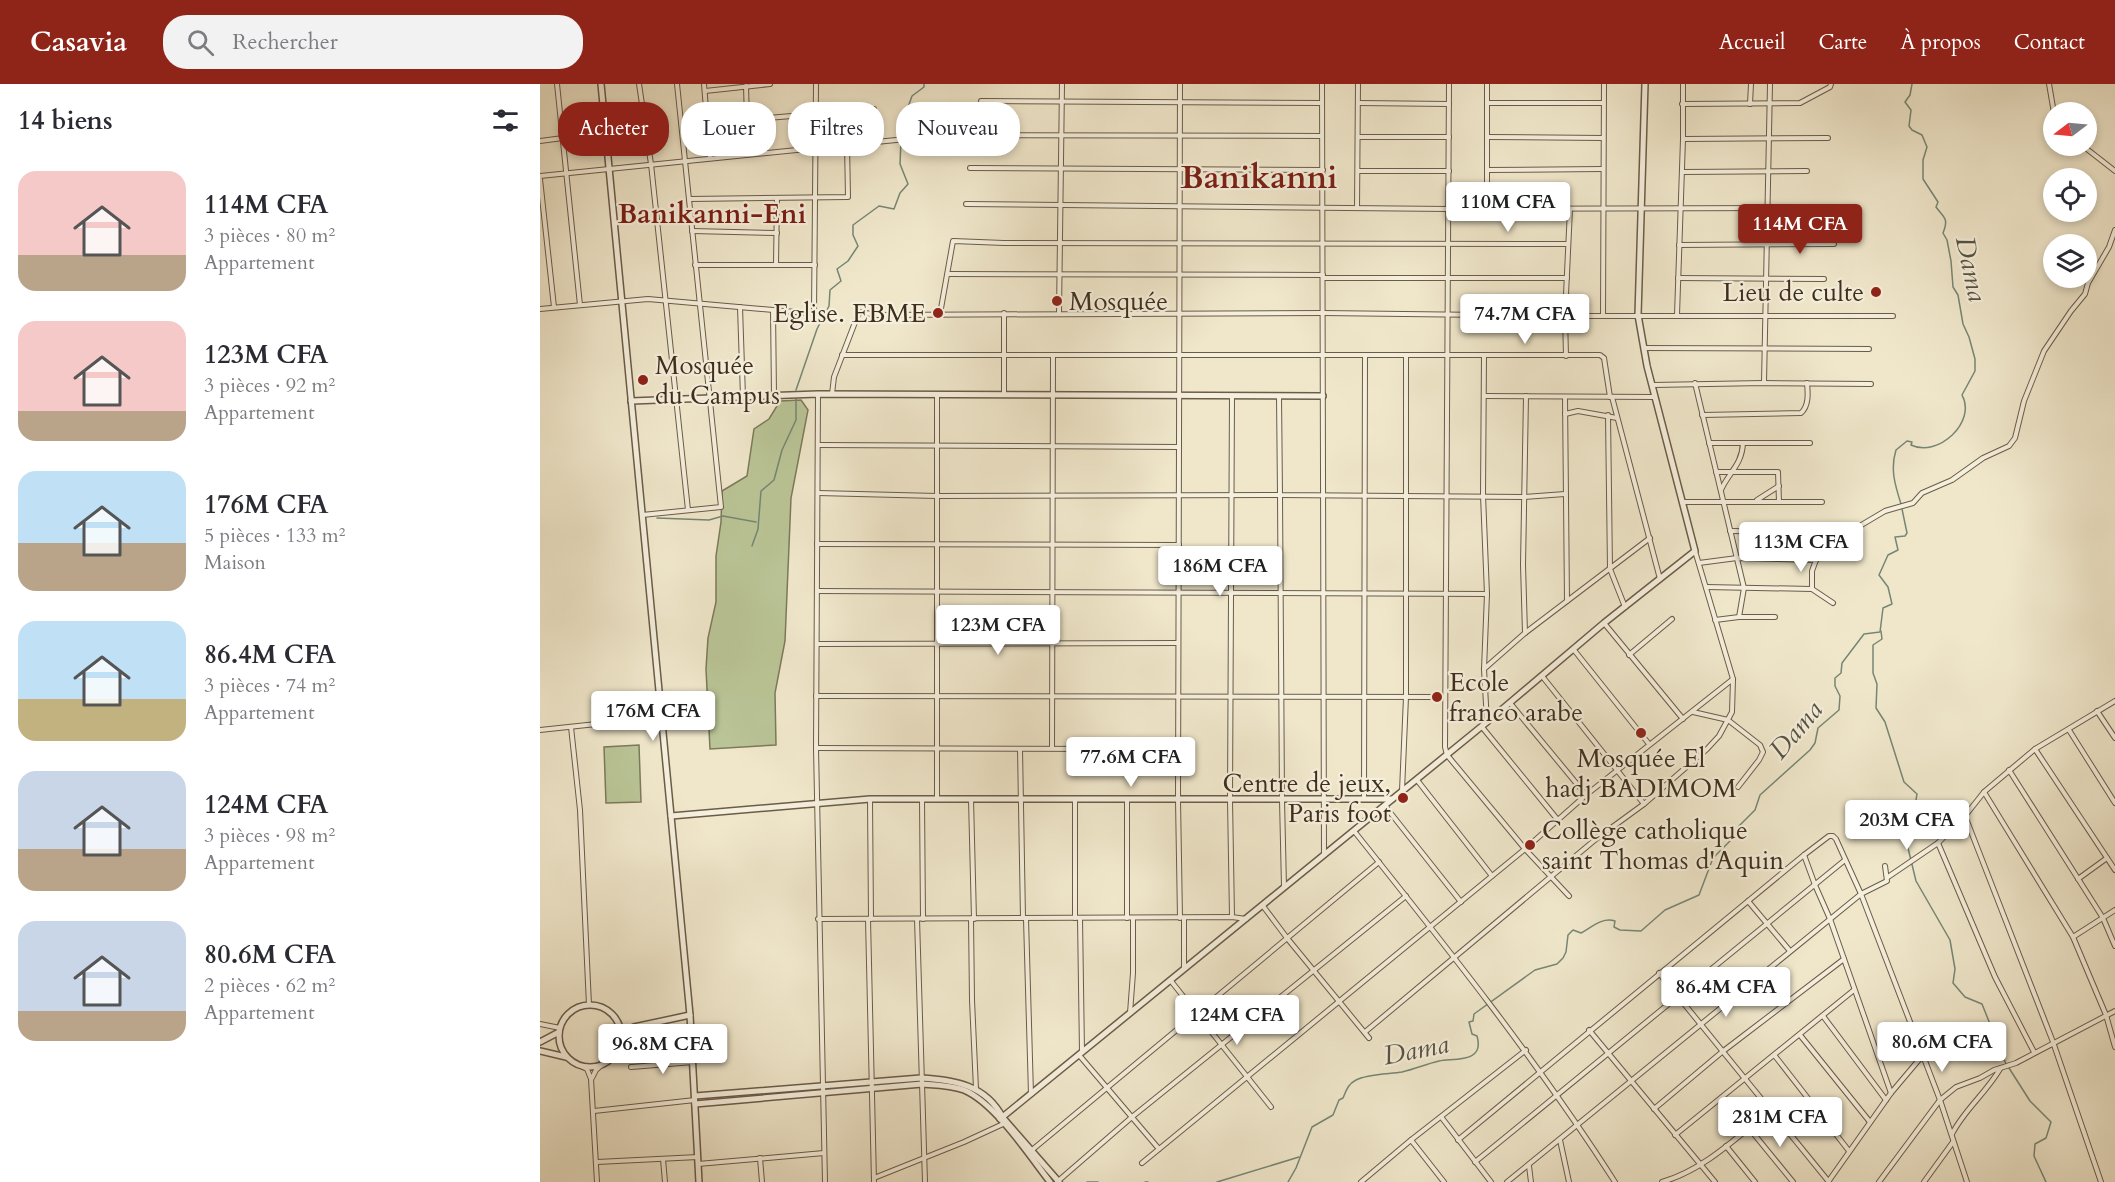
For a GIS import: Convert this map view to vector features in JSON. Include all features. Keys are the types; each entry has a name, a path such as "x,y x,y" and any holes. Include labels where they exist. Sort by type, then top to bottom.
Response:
{"street":[{"path":"557,84 559,102"},
{"path":"601,84 690,1015 699,1182"},
{"path":"639,84 667,301 688,510"},
{"path":"642,515 721,507 677,84"},
{"path":"704,84 706,102"},
{"path":"705,91 770,84"},
{"path":"816,84 816,102"},
{"path":"1059,313 1062,84"},
{"path":"1180,84 1178,800 1184,969"},
{"path":"1322,84 1324,855"},
{"path":"1357,208 1358,84"},
{"path":"1449,84 1445,747 1447,755 1525,849 1569,896"},
{"path":"1487,84 1487,208"},
{"path":"1603,316 1604,84"},
{"path":"1365,1032 1596,839 1644,804 1707,749 1719,736 1733,705 1733,679 1682,502 1643,348 1638,315 1645,84"},
{"path":"1677,315 1683,84"},
{"path":"1750,104 1751,84"},
{"path":"1764,383 1770,84"},
{"path":"1682,104 1800,103 1830,87 1831,84"},
{"path":"2049,84 2052,102"},
{"path":"746,86 746,102"},
{"path":"981,101 1322,103"},
{"path":"1358,103 1449,104"},
{"path":"1487,103 1603,103"},
{"path":"884,141 926,135 1323,136"},
{"path":"1358,137 1449,137"},
{"path":"1487,137 1603,138"},
{"path":"1683,139 1828,138"},
{"path":"540,141 558,139"},
{"path":"564,156 580,305"},
{"path":"554,307 540,177 729,156"},
{"path":"814,313 816,156"},
{"path":"689,199 848,197 847,156"},
{"path":"2096,156 2115,171"},
{"path":"970,168 1323,170"},
{"path":"1487,170 1603,169"},
{"path":"1358,171 1449,171"},
{"path":"1682,172 1808,171"},
{"path":"776,265 777,198"},
{"path":"966,204 1449,209 1817,208"},
{"path":"1566,356 1565,316 1569,209"},
{"path":"1812,589 1811,578 1816,560 1849,533 1885,511 1912,503 1922,493 1952,480 1983,458 2009,446 2015,438 2024,401 2044,351 2085,294 2088,283 2109,247 2115,230"},
{"path":"692,231 777,232"},
{"path":"940,314 953,241 1568,244"},
{"path":"1679,245 1834,244"},
{"path":"695,265 815,265"},
{"path":"948,274 1179,274 1567,279"},
{"path":"1678,278 1824,279"},
{"path":"540,309 648,299 807,313"},
{"path":"740,307 742,397"},
{"path":"773,310 774,396"},
{"path":"832,394 834,377 859,312 878,315 1323,313 1893,316"},
{"path":"1004,313 1004,395"},
{"path":"1643,348 1869,349"},
{"path":"842,355 1602,356 1661,580"},
{"path":"1364,800 1365,355"},
{"path":"1402,791 1406,697 1406,355"},
{"path":"1484,355 1483,495 1487,594 1484,724 1557,819"},
{"path":"1052,748 1053,356"},
{"path":"1653,385 1695,383 1871,384"},
{"path":"1695,383 1744,588 1738,617"},
{"path":"1702,415 1801,413 1807,402 1807,383"},
{"path":"631,400 818,394 1323,396"},
{"path":"818,394 816,748 825,1182"},
{"path":"937,395 937,800"},
{"path":"1232,396 1230,800 1232,917"},
{"path":"1279,396 1281,800 1284,888"},
{"path":"1485,396 1655,397"},
{"path":"1525,633 1526,396"},
{"path":"1565,397 1567,602"},
{"path":"1566,414 1578,411 1617,418"},
{"path":"1608,415 1610,569 1625,607"},
{"path":"1709,443 1810,443"},
{"path":"1720,490 1733,472 1743,451 1743,443"},
{"path":"818,445 1179,447"},
{"path":"1716,472 1778,472 1779,501"},
{"path":"1756,501 1779,485"},
{"path":"818,493 937,496 1232,494 1524,497 1565,494"},
{"path":"1682,502 1822,502"},
{"path":"1730,531 1849,533"},
{"path":"1484,669 1525,633 1650,538"},
{"path":"817,544 1179,544"},
{"path":"870,799 874,1180 924,1159 1002,1120 1417,780 1604,623 1695,551"},
{"path":"1699,563 1737,558 1816,560"},
{"path":"1706,588 1812,589 1833,603"},
{"path":"817,591 1487,594"},
{"path":"1715,620 1738,617 1775,617"},
{"path":"1629,655 1672,619"},
{"path":"1604,623 1683,719"},
{"path":"817,644 1178,643"},
{"path":"1574,650 1649,744"},
{"path":"1542,676 1644,804"},
{"path":"1142,1163 1525,849 1586,795 1733,679"},
{"path":"816,696 1445,697"},
{"path":"1507,1182 1861,894 1883,883 1938,843 1965,816 1984,792 2035,749 2115,701"},
{"path":"1509,702 1586,795"},
{"path":"2097,711 2115,738"},
{"path":"1693,712 1728,720 1760,745 1763,752 1759,760 1738,787"},
{"path":"540,730 662,717"},
{"path":"571,727 580,810 589,1005"},
{"path":"2069,730 2115,803"},
{"path":"816,748 1121,749 1178,746"},
{"path":"1020,748 1031,1095"},
{"path":"2035,749 2115,870"},
{"path":"2009,770 2103,918 2115,946"},
{"path":"1417,780 1492,876"},
{"path":"1984,792 2073,937 2106,1015 2115,1047"},
{"path":"671,816 870,799 1392,799"},
{"path":"922,800 923,919"},
{"path":"972,800 972,1000 976,1090"},
{"path":"1075,800 1081,1054 1159,1149"},
{"path":"1127,800 1127,918"},
{"path":"1385,806 1461,902"},
{"path":"1965,816 2053,1042 2101,1182"},
{"path":"1353,831 1455,957 1526,1050 1615,1182"},
{"path":"1458,1140 1804,855 1829,836 1833,836 1861,894 1940,1100 1967,1182"},
{"path":"1938,843 1995,977 2034,1052"},
{"path":"1804,855 1830,919 1891,1092"},
{"path":"2078,879 2107,858"},
{"path":"1475,1162 1845,860"},
{"path":"1032,1150 1379,862"},
{"path":"1885,866 1888,878"},
{"path":"921,1081 966,1091 986,1104 1032,1150 1058,1181 1221,1045 1406,896"},
{"path":"1748,901 1790,951"},
{"path":"1263,906 1370,1038"},
{"path":"2073,937 2115,910"},
{"path":"818,920 1232,917 1246,919"},
{"path":"1130,1014 1133,918"},
{"path":"916,919 925,1182"},
{"path":"1654,1109 1722,1052 1844,959"},
{"path":"1659,973 1828,1182 1891,1092 1923,1055"},
{"path":"1171,981 1271,1107"},
{"path":"1675,1135 1854,990"},
{"path":"540,1042 559,1030 570,1011 589,1005 606,1010 618,1023 621,1035 616,1052 596,1070 591,1079"},
{"path":"1878,1182 1940,1100 1956,1087 2001,1068 2115,1011"},
{"path":"621,1035 634,1027 690,1015"},
{"path":"1822,1016 1886,1100"},
{"path":"618,1023 634,1027"},
{"path":"540,1024 559,1030"},
{"path":"559,1030 560,1045 566,1057"},
{"path":"1590,1030 1715,1182"},
{"path":"1800,1035 1870,1122"},
{"path":"1361,1182 1526,1050"},
{"path":"540,1052 566,1057 587,1069 591,1079 594,1111 597,1182"},
{"path":"1775,1056 1849,1151"},
{"path":"632,1067 693,1062"},
{"path":"581,1066 594,1067 603,1064"},
{"path":"1952,1134 1960,1119 1992,1083 2001,1068"},
{"path":"594,1111 695,1100 948,1080 976,1090 996,1106 1002,1120 1050,1182"},
{"path":"1662,1182 1678,1180 1701,1165 1771,1110"},
{"path":"1442,1118 1491,1182"},
{"path":"1749,1128 1793,1182"},
{"path":"1411,1140 1444,1182"},
{"path":"1560,1140 1569,1182"},
{"path":"1924,1182 1953,1142"},
{"path":"1726,1146 1755,1182"},
{"path":"597,1162 760,1158 824,1152"},
{"path":"760,1158 762,1182"},
{"path":"663,1159 665,1182"},
{"path":"1528,1165 1531,1182"}],"green space":[{"path":"801,400 808,410 791,498 785,641 775,693 776,745 710,749 706,669 708,638 716,602 716,556 721,522 722,491 747,476 754,429 769,419 780,401"},
{"path":"639,745 641,802 606,803 604,747"}],"waterway":[{"path":"796,390 817,329 829,306 830,290 841,281 837,269 848,261 858,246 853,235 853,225 879,206 894,209 900,193 908,184 900,164 901,140 912,96 924,87 924,84"},
{"name":"Dama","path":"1901,504 1893,470 1896,450 1907,441 1912,442 1911,445 1922,448 1943,442 1952,435 1960,426 1964,416 1965,405 1962,395 1975,371 1975,359 1963,324 1958,295 1953,287 1951,261 1947,240 1943,233 1946,221 1936,207 1938,202 1923,179 1923,160 1927,147 1922,135 1909,126 1911,110 1905,102 1910,95 1912,84"},
{"path":"752,546 758,529 761,491 774,480 782,450 796,420 796,398"},
{"name":"Dama","path":"1288,1182 1312,1127 1333,1115 1339,1100 1343,1098 1353,1082 1366,1076 1402,1072 1439,1061 1467,1058 1473,1055 1477,1051 1477,1036 1472,1034 1469,1022 1473,1021 1474,1014 1535,970 1557,964 1566,952 1568,935 1573,930 1581,933 1597,923 1610,920 1615,921 1614,927 1620,930 1641,931 1665,910 1699,895 1713,858 1755,810 1760,795 1810,750 1815,743 1818,728 1839,710 1840,696 1835,686 1835,678 1841,673 1842,663 1864,634 1880,632 1883,608 1892,604 1888,587 1879,575 1888,555 1898,550 1895,537 1905,536 1907,533 1902,509"},
{"path":"657,518 709,520 723,516 756,522"},
{"path":"1881,631 1882,639 1873,645 1873,673 1877,684 1876,708 1885,722 1904,782 1917,794 1908,848 1916,881 1950,940 1955,969 1953,983 1965,997 1982,1004 2006,1064"},
{"path":"2009,1068 2030,1101 2051,1122 2046,1138 2035,1144 2034,1156 2046,1182"},
{"path":"1217,1182 1299,1157"},
{"path":"1087,1182 1098,1182"}],"place":[{"name":"Lieu de culte","path":"1876,292"},
{"name":"Mosquée","path":"1057,301"},
{"name":"Eglise. EBME","path":"938,313"},
{"name":"Mosquée du Campus","path":"643,380"},
{"name":"Ecole franco arabe","path":"1437,697"},
{"name":"Mosquée El hadj BADIMOM","path":"1641,733"},
{"name":"Centre de jeux, Paris foot","path":"1403,798"},
{"name":"Collège catholique saint Thomas d'Aquin","path":"1530,845"}],"district":[{"name":"Banikanni","path":"1259,178"},
{"name":"Banikanni-Eni","path":"712,214"}]}
